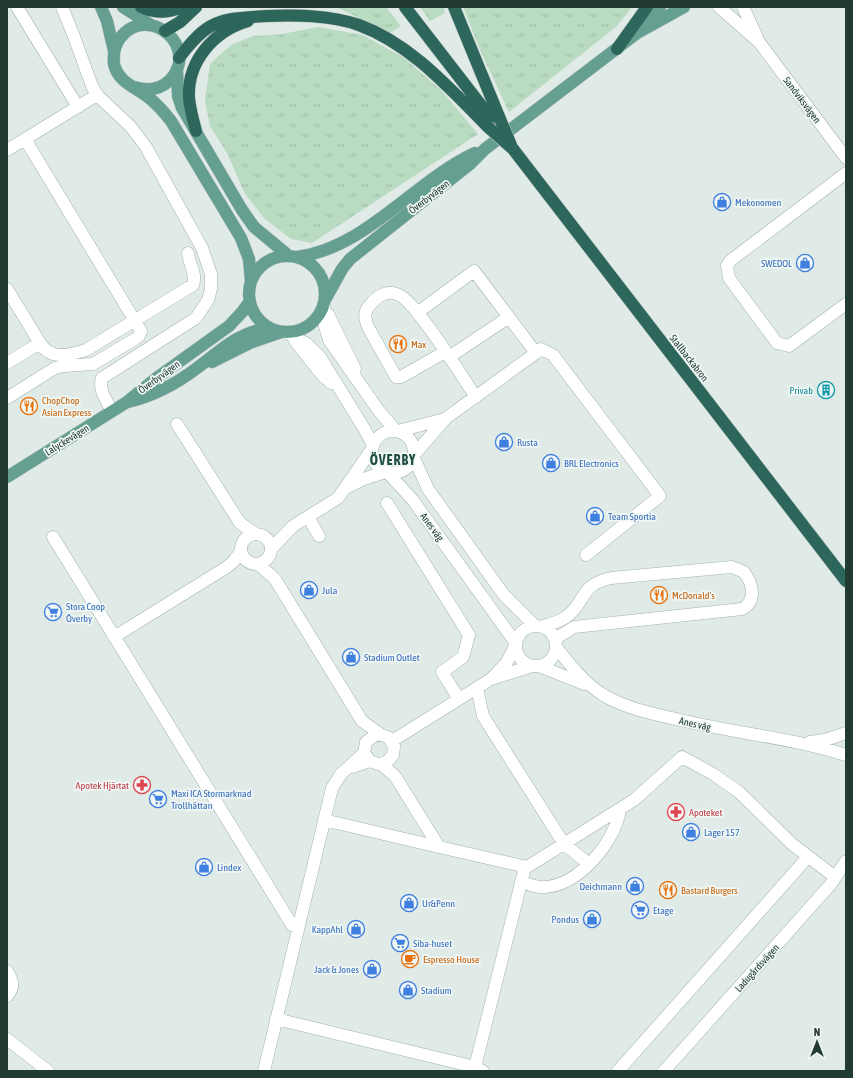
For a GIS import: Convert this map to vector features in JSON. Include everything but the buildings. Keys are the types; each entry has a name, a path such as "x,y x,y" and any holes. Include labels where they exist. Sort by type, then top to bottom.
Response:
{"highway":[{"path":"141,7 149,11 162,12 172,11 182,7"},
{"path":"165,30 180,22 196,7"},
{"path":"404,7 494,123"},
{"path":"454,7 494,123"},
{"path":"617,49 647,7"},
{"path":"178,64 198,36 221,20 266,16 309,16 331,19 358,25 382,35 404,50 494,123"},
{"path":"196,131 190,110 189,91 190,80 200,55 212,41 228,29 237,24 266,16"},
{"name":"Stallbackabron","path":"494,123 846,581"}],"main road":[{"path":"101,7 108,22 116,70 122,79 160,107 171,121 245,247 249,259 251,282 250,301 258,319 268,328 284,332"},
{"path":"123,7 151,25 165,30 176,43 178,64 177,82 182,108 233,196 254,227 293,256 308,262 317,270 325,286 325,301"},
{"name":"Överbyvägen","path":"637,33 660,7"},
{"name":"Överbyvägen","path":"127,402 144,398 159,391 196,369 252,342 284,332 298,331 308,326 316,319 342,269 350,259 470,164 486,149 637,33 684,7"},
{"path":"114,51 121,37 129,29 140,25 151,25"},
{"path":"134,87 144,90 159,87 172,78 178,64"},
{"name":"Överbyvägen","path":"251,282 258,270 268,261 293,256 318,254 344,242 362,231 447,169 486,149"},
{"name":"Överbyvägen","path":"127,402 158,377 229,326 244,312 250,301"},
{"name":"Överbyvägen","path":"196,369 227,344 244,334 268,328"},
{"name":"Lalyckevägen","path":"7,478 127,402"}],"street":[{"path":"17,7 78,107"},
{"path":"62,7 73,34 87,77 97,95 131,127 146,147 202,248 211,274 211,289 208,300 196,318 102,378 100,384 101,391 112,411"},
{"name":"Sandviksvägen","path":"719,7 759,42 846,158"},
{"name":"Sandviksvägen","path":"744,7 759,42"},
{"path":"7,150 97,95"},
{"path":"7,398 55,368 93,364 135,339 139,336 141,331 25,139"},
{"path":"846,173 736,256 727,266 729,278 777,343 784,346 789,346 846,304"},
{"path":"7,290 44,350 52,355 73,354 86,350 193,285 195,274 190,265 188,253"},
{"path":"417,313 474,271 509,317 539,351 552,355 660,496 586,555"},
{"path":"476,397 447,355 407,300 391,292 385,293 370,304 366,310 365,319 368,328 396,377 401,377 447,355 509,317"},
{"path":"325,301 333,327 353,364 362,387 378,411 397,431 411,440 414,456"},
{"path":"284,332 322,375 339,391 366,430 372,447 373,460 380,469 386,473"},
{"path":"7,363 40,343"},
{"path":"345,488 364,479 386,473 401,472 406,469 414,456 446,418 539,351"},
{"path":"114,637 227,567 250,536 260,535 293,526 331,503 345,488 382,434 446,418"},
{"path":"177,424 240,523 268,540 275,579"},
{"name":"Anes väg","path":"414,456 428,489 504,595 538,626"},
{"name":"Anes väg","path":"386,473 412,499 515,644"},
{"path":"387,503 469,635 463,656 442,672 459,699"},
{"path":"308,517 319,536"},
{"path":"240,523 244,557 275,579 362,721 370,755 395,776 439,848"},
{"path":"227,567 265,562 271,552 293,526"},
{"path":"53,537 292,925 298,927"},
{"path":"392,741 491,679 507,662 522,630 566,617 574,610 586,591 593,584 611,578 732,567 738,568 744,572 752,587 752,597 748,606 742,609 574,627 555,643 549,661 491,679"},
{"path":"538,626 548,629 555,643"},
{"name":"Anes väg","path":"555,643 577,673 594,689"},
{"path":"515,644 520,659 536,666"},
{"name":"Anes väg","path":"536,666 594,689 630,707 657,715 727,731 801,743 846,754"},
{"path":"477,688 484,716 564,844 589,864"},
{"path":"362,721 392,741 394,746 393,755 395,776"},
{"path":"846,733 844,744 846,754"},
{"name":"Anes väg","path":"801,743 826,740 846,733"},
{"path":"370,755 372,736 380,734"},
{"path":"370,755 387,762 393,755"},
{"path":"264,1071 324,820 335,781 349,768 370,755"},
{"path":"324,820 439,848 527,867 634,800 682,756 720,778 739,792 808,857 835,877"},
{"path":"521,882 543,888 565,883 581,872 589,864 614,831 619,820 620,810"},
{"path":"618,1071 808,857"},
{"name":"Ladugårdsvägen","path":"664,1071 754,972 835,877 846,861"},
{"path":"276,1018 479,1069 525,867"},
{"path":"7,971 12,980 13,986 7,996"},
{"path":"7,1039 48,1071"}],"green space":[{"path":"336,7 386,7 401,26 390,33"},
{"path":"420,7 444,7 445,13 430,21"},
{"path":"463,7 632,7 617,26 509,112 480,50"},
{"path":"318,27 363,35 404,58 441,90 478,134 312,243 291,239 264,218 245,194 227,153 210,126 205,101 210,64 231,45 253,36 282,34"}],"place":[{"name":"Mekonomen","path":"722,202"},
{"name":"SWEDOL","path":"805,263"},
{"name":"Max","path":"398,344"},
{"name":"Privab","path":"826,390"},
{"name":"ChopChop Asian Express","path":"29,406"},
{"name":"Rusta","path":"504,442"},
{"name":"BRL Electronics","path":"551,463"},
{"name":"Team Sportia","path":"595,516"},
{"name":"Jula","path":"309,590"},
{"name":"McDonald's","path":"659,595"},
{"name":"Stora Coop Överby","path":"53,612"},
{"name":"Stadium Outlet","path":"351,657"},
{"name":"Apotek Hjärtat","path":"142,785"},
{"name":"Maxi ICA Stormarknad Trollhättan","path":"158,799"},
{"name":"Apoteket","path":"676,812"},
{"name":"Lager 157","path":"691,832"},
{"name":"Lindex","path":"204,867"},
{"name":"Deichmann","path":"635,886"},
{"name":"Bastard Burgers","path":"668,890"},
{"name":"Ur&Penn","path":"409,903"},
{"name":"Etage","path":"640,910"},
{"name":"Pondus","path":"592,919"},
{"name":"KappAhl","path":"356,929"},
{"name":"Siba-huset","path":"400,943"},
{"name":"Espresso House","path":"410,959"},
{"name":"Jack & Jones","path":"372,969"},
{"name":"Stadium","path":"408,990"}],"district":[{"name":"ÖVERBY","path":"393,460"}]}
